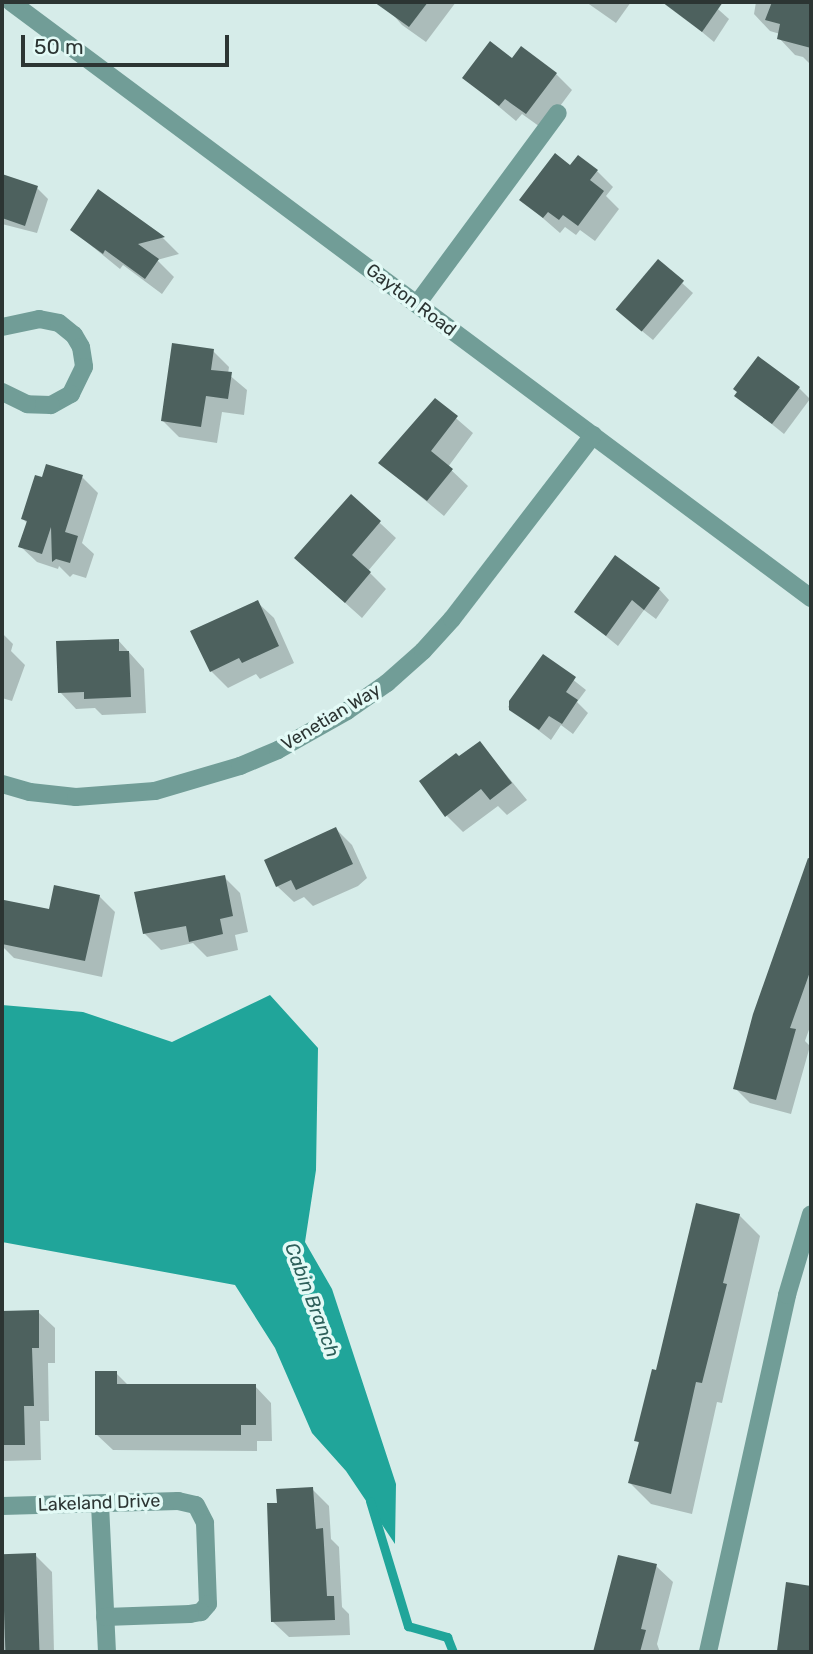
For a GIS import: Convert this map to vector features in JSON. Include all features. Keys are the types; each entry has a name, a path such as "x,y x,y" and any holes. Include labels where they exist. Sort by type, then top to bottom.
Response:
{"street":[{"name":"Gayton Road","path":"11,2 811,598"},
{"path":"417,304 558,113"},
{"path":"2,327 39,320 59,323 74,335 81,346 84,367 71,394 51,405 27,404 2,392"},
{"name":"Venetian Way","path":"2,784 30,792 76,796 155,791 240,766 278,750 347,711 396,675 452,619 593,435"},
{"path":"708,1652 787,1295 811,1214"},
{"name":"Lakeland Drive","path":"2,1506 178,1501 196,1504 205,1523 208,1604 201,1612 190,1615 106,1617"},
{"path":"100,1504 107,1652"}],"water":[{"path":"270,995 318,1048 316,1170 305,1242 332,1289 396,1484 395,1544 346,1471 312,1433 275,1348 235,1285 2,1242 2,1005 83,1012 172,1042"}],"building":[{"path":"374,2 428,2 409,27"},
{"path":"662,2 723,2 702,32"},
{"path":"772,2 811,2 811,48 777,39 780,24 765,20"},
{"path":"490,41 512,58 521,46 557,73 526,114 505,99 499,106 462,78"},
{"path":"555,153 570,165 578,155 598,170 590,180 604,191 578,226 563,215 559,220 548,212 543,218 519,200"},
{"path":"2,174 38,186 25,226 2,218"},
{"path":"98,189 165,237 138,244 159,259 145,279 105,250 103,254 70,230"},
{"path":"658,259 684,281 642,331 616,310"},
{"path":"172,343 214,349 211,370 232,372 228,399 206,396 201,427 161,421"},
{"path":"758,356 800,387 772,424 734,396 737,392 733,389"},
{"path":"435,398 458,416 431,451 453,469 427,501 378,463"},
{"path":"46,464 83,475 65,532 78,536 70,563 56,559 52,562 51,527 42,554 18,547 27,521 21,519 35,475 42,477"},
{"path":"351,494 381,521 352,555 371,572 345,603 294,558"},
{"path":"615,555 660,588 644,610 632,600 606,636 574,612"},
{"path":"258,600 279,646 242,663 239,658 210,672 190,631"},
{"path":"119,639 119,651 129,651 131,697 84,699 84,692 58,693 56,641"},
{"path":"543,654 576,677 566,692 578,700 562,724 549,716 539,730 509,710 509,701"},
{"path":"480,741 512,783 490,800 481,789 445,817 419,781 456,753 459,756"},
{"path":"336,827 353,864 296,890 291,880 276,887 264,860"},
{"path":"808,858 811,859 811,969 790,1028 796,1029 776,1100 733,1089 753,1014"},
{"path":"225,875 233,916 220,919 223,934 189,942 186,926 143,934 134,892"},
{"path":"54,885 100,895 85,961 2,944 4,900 49,909"},
{"path":"696,1203 740,1214 723,1283 727,1284 702,1383 696,1382 671,1494 628,1483 639,1442 634,1441 652,1369 656,1370"},
{"path":"39,1310 39,1348 32,1348 34,1406 24,1406 25,1445 2,1445 2,1311"},
{"path":"95,1371 117,1371 117,1384 256,1384 256,1425 241,1425 241,1435 95,1435"},
{"path":"313,1487 316,1529 323,1528 327,1596 334,1596 335,1620 271,1622 267,1503 277,1503 276,1489"},
{"path":"36,1553 39,1652 5,1652 2,1554"},
{"path":"618,1555 657,1564 641,1629 646,1630 640,1652 593,1652"},
{"path":"786,1582 811,1586 811,1652 777,1651"}],"waterway":[{"name":"Cabin Branch","path":"370,1501 408,1626 447,1637 453,1652"}]}
